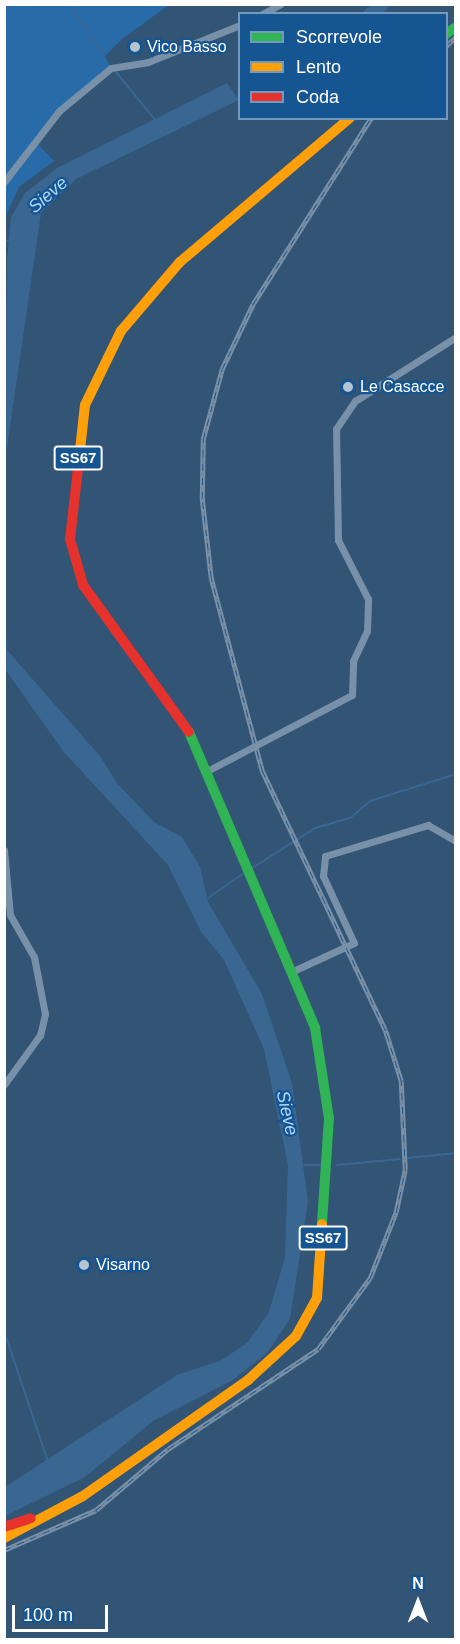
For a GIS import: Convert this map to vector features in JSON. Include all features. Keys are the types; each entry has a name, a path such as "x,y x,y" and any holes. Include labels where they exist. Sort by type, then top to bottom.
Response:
{"main road":[{"name":"SS67","path":"4,1538 83,1496 248,1380 296,1336 310,1315 320,1279 328,1097 315,1028 209,770 186,724 75,572 70,539 85,405 105,355 159,283 348,120"},
{"path":"4,1527 83,1496"}],"street":[{"path":"266,12 281,4"},
{"path":"4,182 59,111 111,68 148,62 238,26"},
{"path":"209,770 352,695 353,661 368,631 369,599 338,540 336,429 355,401 456,337"},
{"path":"293,971 354,943 323,876 325,856 428,825 456,841"},
{"path":"4,850 10,915 34,957 45,1014 31,1051 4,1085"}],"shaded area":[{"path":"5,5 169,5 122,39 105,56 111,68 87,86 35,141 54,161 19,187 5,218"}],"water":[{"name":"Sieve","path":"227,83 238,99 76,179 41,213 5,461 7,259 11,217 25,193 57,168"},
{"name":"Sieve","path":"4,595 7,650 100,756 117,783 154,822 182,837 200,867 208,902 262,994 292,1083 308,1202 290,1319 267,1353 233,1380 153,1421 85,1477 5,1516 5,1487 177,1375 220,1361 247,1343 269,1312 285,1257 288,1165 264,1049 224,960 201,932 168,865 63,751 5,669"}],"waterway":[{"path":"69,4 105,56"},
{"name":"Sieve","path":"372,12 384,4"},
{"path":"115,71 156,121"},
{"path":"4,240 9,241"},
{"path":"252,868 315,828 350,818 370,801 456,774"},
{"path":"205,900 247,871"},
{"path":"408,1158 456,1153"},
{"path":"337,1165 400,1159"},
{"path":"304,1165 322,1165"},
{"path":"4,1331 48,1462"}],"railway":[{"path":"448,44 456,37"},
{"path":"4,1550 96,1510 168,1449 318,1349 370,1278 396,1212 405,1170 401,1081 385,1030 262,771 211,578 202,499 203,439 222,369 253,304 370,120"}],"traffic: fast":[{"path":"448,33 456,27"},
{"path":"189,732 315,1028 329,1118 322,1224"}],"traffic: slow":[{"path":"79,459 85,405 121,331 180,262 348,120"},
{"path":"4,1538 83,1496 248,1380 296,1336 317,1298 322,1224"}],"traffic: jam":[{"path":"79,459 70,539 83,585 189,732"},
{"path":"4,1527 31,1518"}],"place":[{"name":"Vico Basso","path":"135,47"},
{"name":"Le Casacce","path":"348,387"},
{"name":"Visarno","path":"84,1265"}]}
